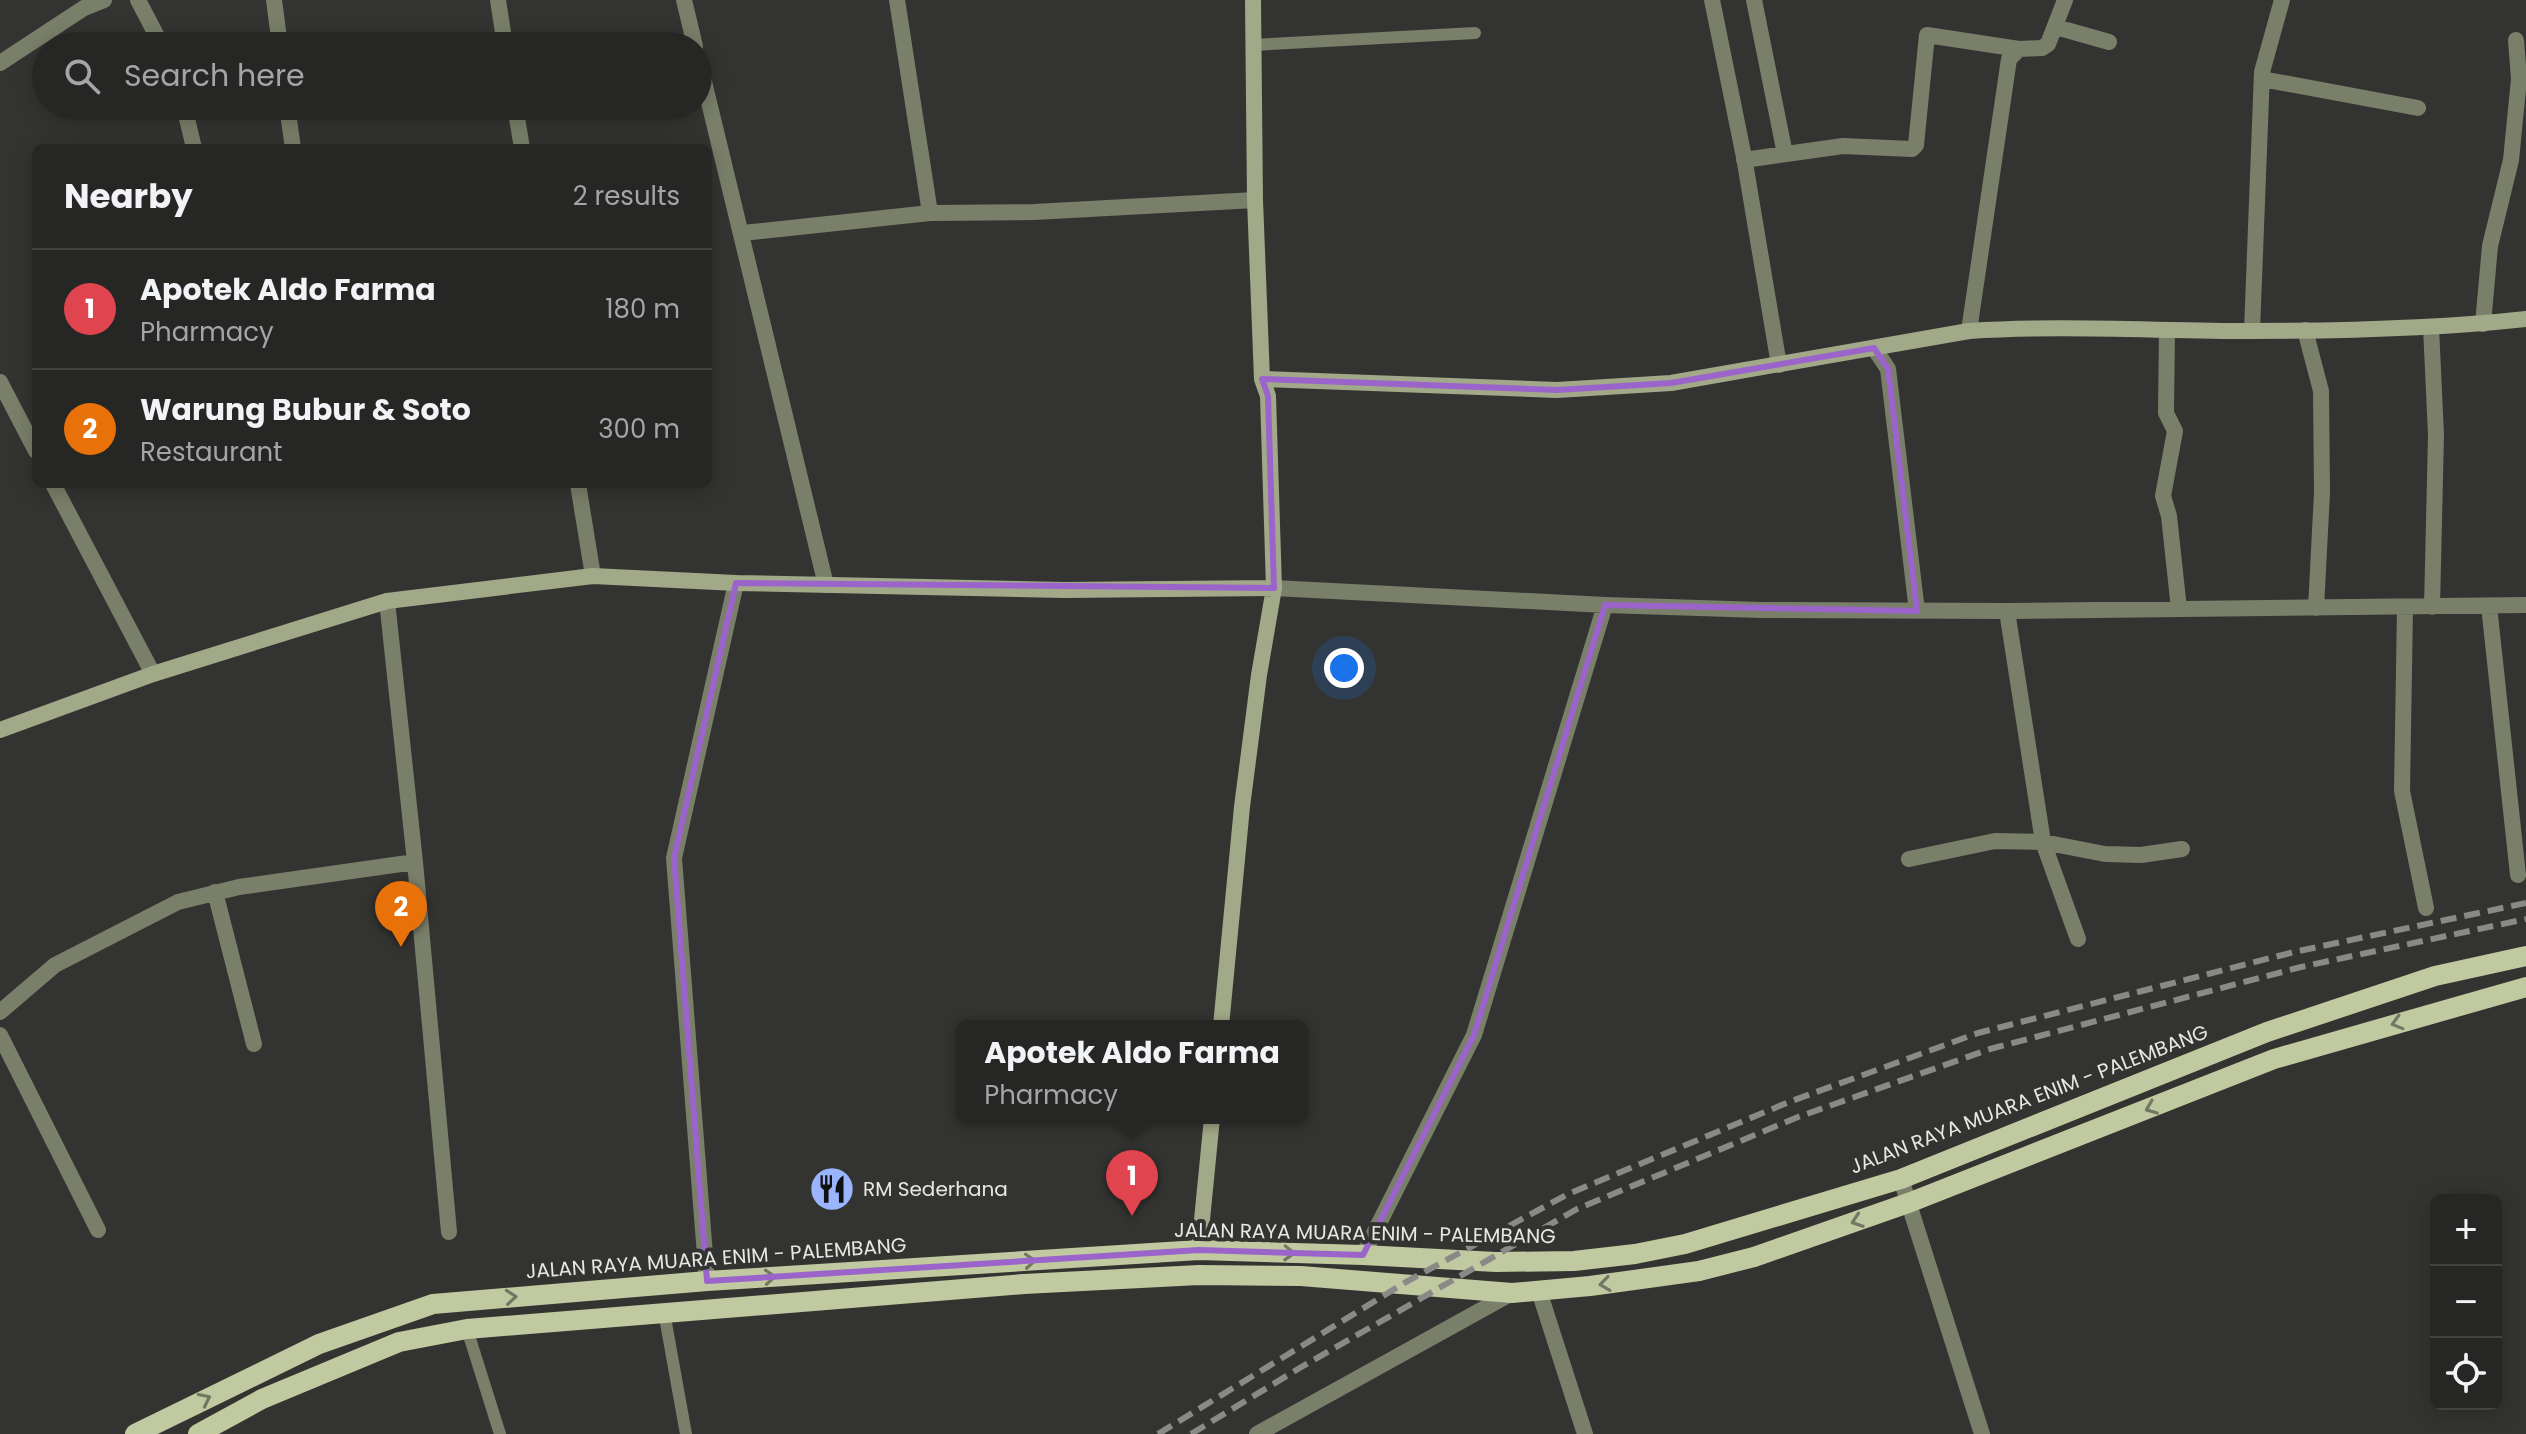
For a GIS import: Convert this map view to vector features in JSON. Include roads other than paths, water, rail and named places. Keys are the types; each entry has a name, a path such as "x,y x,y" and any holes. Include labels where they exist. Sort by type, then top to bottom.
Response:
{"main road":[{"name":"JALAN RAYA MUARA ENIM - PALEMBANG","path":"135,1434 319,1344 433,1304 707,1281 1199,1250 1496,1262 1574,1261 1635,1254 1685,1244 1901,1179 2267,1032 2435,976 2526,956"},
{"path":"2435,976 2444,1010"},
{"path":"198,1434 262,1399 399,1342 467,1329 1024,1284 1199,1275 1301,1276 1512,1293 1713,1267 1754,1257 1911,1202 2274,1059 2526,987"}],"street":[{"path":"47,32 84,8 104,0"},
{"path":"138,0 155,32"},
{"path":"274,0 278,32"},
{"path":"498,0 503,32"},
{"path":"684,0 692,32"},
{"path":"897,0 930,213"},
{"path":"1222,1020 1242,807 1274,588 1268,396 1262,379 1255,200 1253,0"},
{"path":"1712,0 1744,160 1779,365"},
{"path":"1754,0 1785,154"},
{"path":"1744,160 1843,146 1914,148 1924,37 1929,34 2019,49 2045,47 2065,0"},
{"path":"2252,331 2262,79 2282,0"},
{"path":"2056,27 2109,42"},
{"path":"2483,324 2490,246 2511,160 2519,79 2516,40"},
{"path":"0,63 32,42"},
{"path":"1969,331 2009,59 2019,49"},
{"path":"2262,79 2418,108"},
{"path":"712,112 826,585"},
{"path":"187,120 193,144"},
{"path":"289,120 292,144"},
{"path":"517,120 521,144"},
{"path":"743,233 930,213 1034,212 1255,200"},
{"path":"1262,379 1557,390 1671,383 1969,331 2011,328 2305,330 2431,327 2526,319"},
{"path":"2431,327 2436,435 2432,607"},
{"path":"2167,330 2166,413 2175,431 2163,496 2169,516 2179,609"},
{"path":"2305,330 2321,391 2322,493 2316,608"},
{"path":"1874,348 1888,369 1917,611"},
{"path":"0,382 32,443"},
{"path":"55,488 153,674"},
{"path":"579,488 593,576"},
{"path":"0,730 153,674 387,601 593,576 736,583 1064,590 1274,588 1605,605 1917,611 2526,605"},
{"path":"707,1281 674,858 736,583"},
{"path":"387,601 449,1232"},
{"path":"1363,1255 1474,1035 1605,605"},
{"path":"2489,606 2518,875"},
{"path":"2405,608 2402,791 2426,908"},
{"path":"2007,611 2043,842 2078,939"},
{"path":"1909,859 1995,841 2043,842 2105,854 2141,855 2182,849"},
{"path":"0,1012 55,965 178,902 215,892 415,862"},
{"path":"215,892 254,1044"},
{"path":"0,1035 98,1230"},
{"path":"1199,1250 1211,1124"},
{"path":"1901,1179 1911,1202 1982,1434"},
{"path":"1539,1291 1585,1434"},
{"path":"1257,1434 1512,1293"}],"lane":[{"path":"1253,45 1475,33"},
{"path":"664,1312 686,1434"},
{"path":"467,1329 500,1434"}],"railway":[{"path":"1158,1434 1406,1282 1568,1194 1789,1102 1978,1033 2294,952 2526,903"},
{"path":"1191,1434 1577,1209 1798,1117 1990,1049 2301,967 2526,919"}],"place":[{"name":"Warung Bubur & Soto","path":"401,947"},
{"name":"RM Sederhana","path":"832,1189"},
{"name":"Apotek Aldo Farma","path":"1132,1216"}]}
